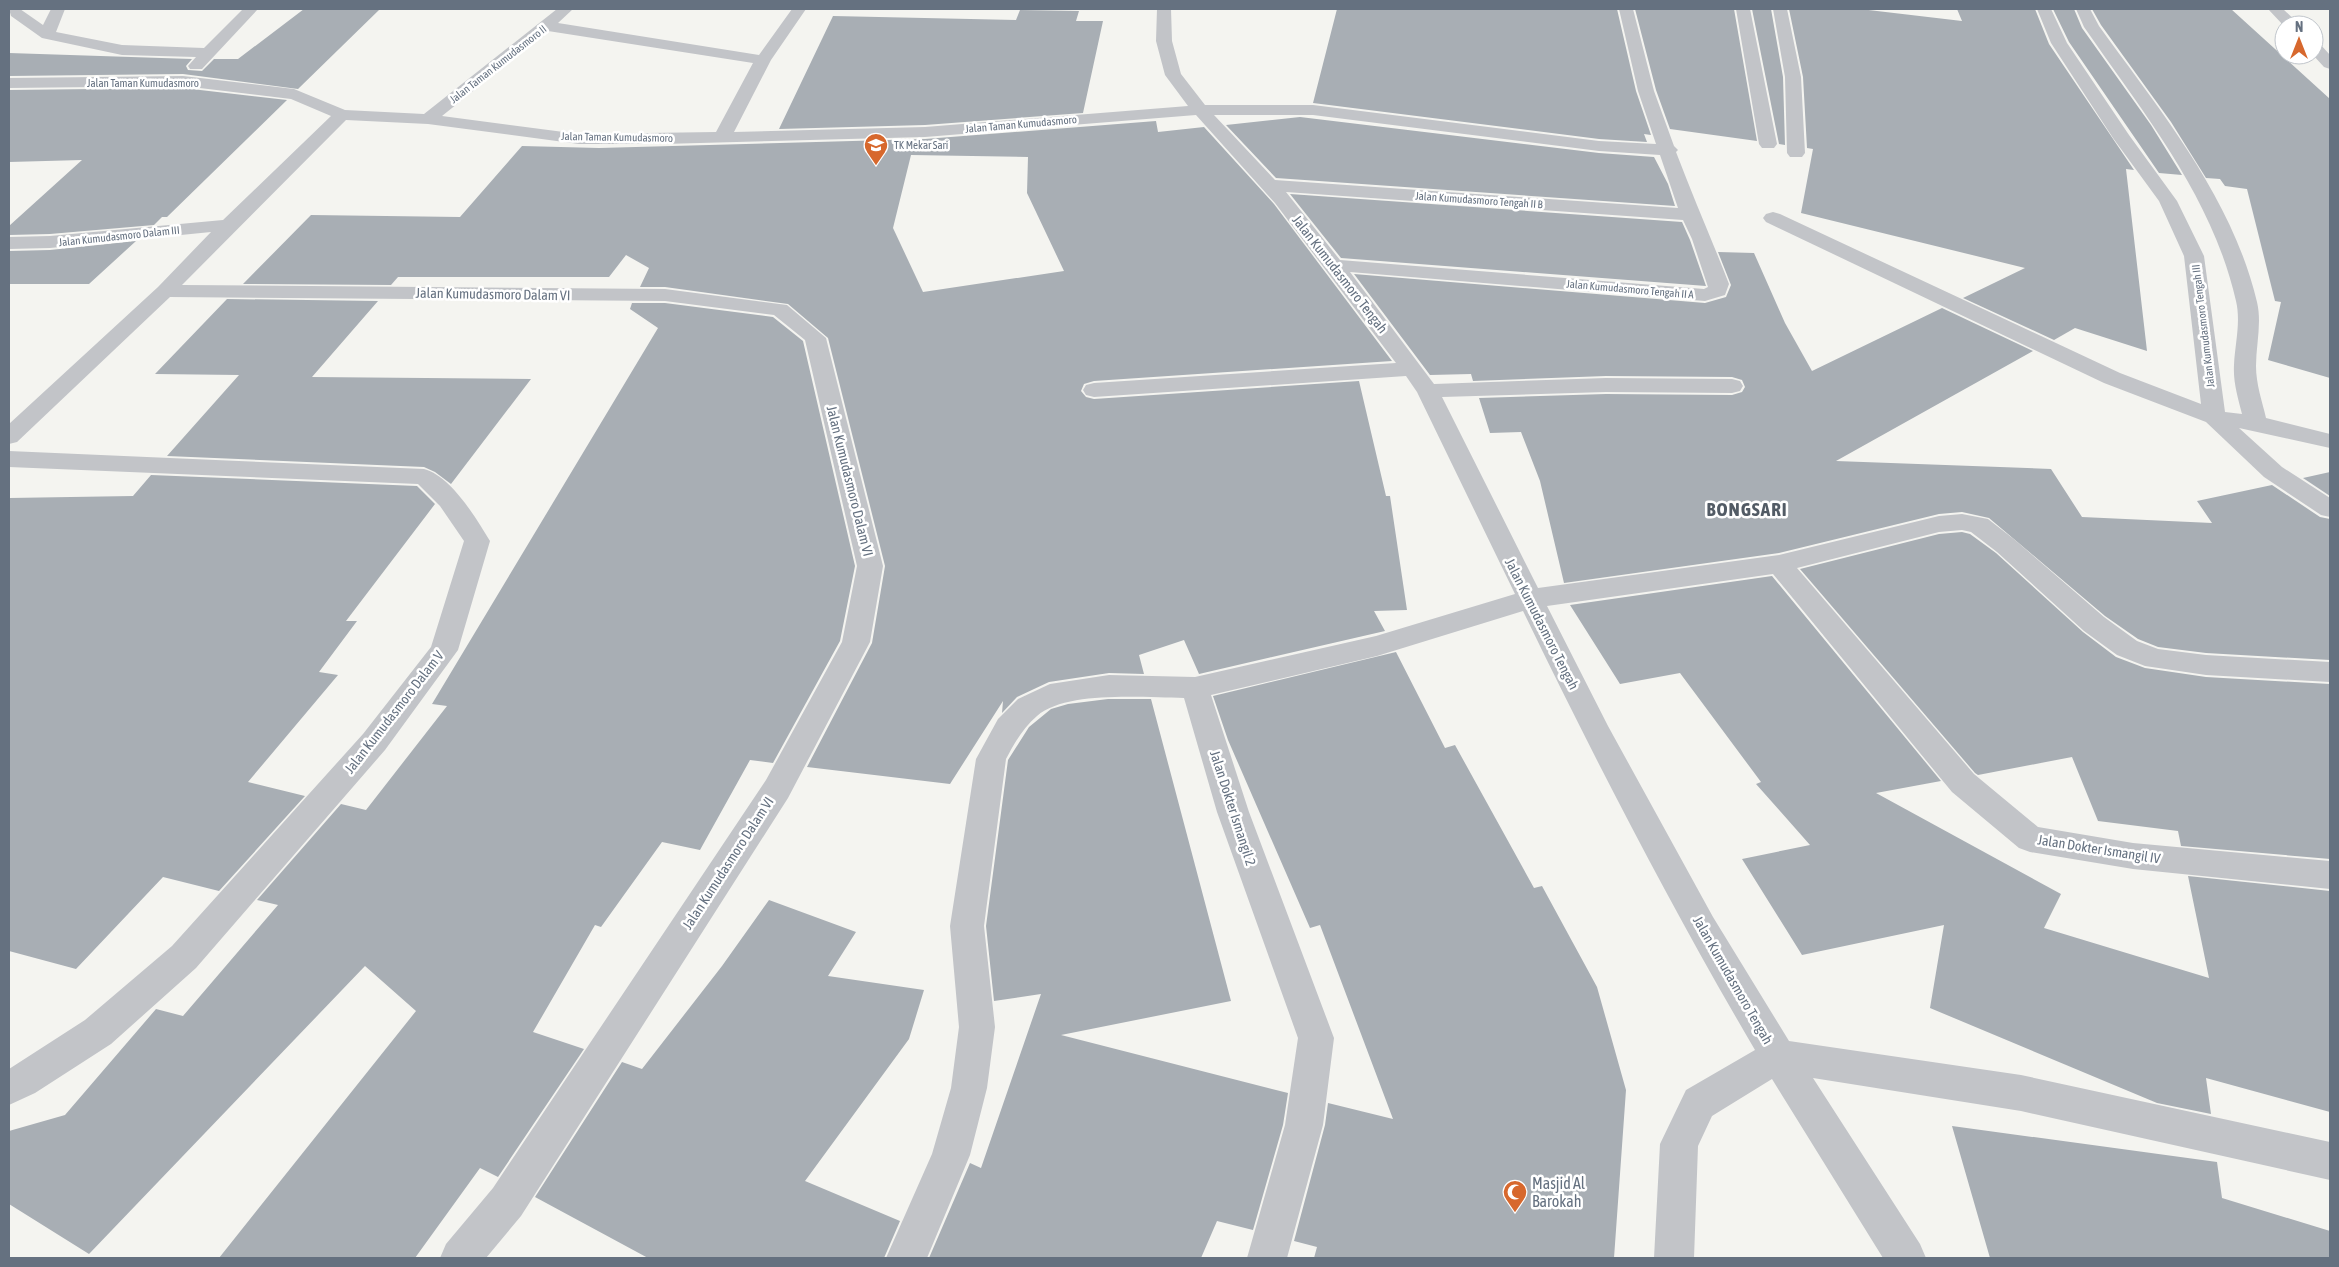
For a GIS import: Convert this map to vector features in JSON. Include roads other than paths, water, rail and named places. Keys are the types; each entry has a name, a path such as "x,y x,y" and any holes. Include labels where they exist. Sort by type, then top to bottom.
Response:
{"street":[{"path":"13,9 47,36 122,50 207,53"},
{"path":"47,36 58,9"},
{"path":"183,81 207,53 251,9"},
{"name":"Jalan Taman Kumudasmoro II","path":"428,118 547,26 566,9"},
{"path":"723,136 763,60 799,9"},
{"name":"Jalan Kumudasmoro Tengah","path":"1164,9 1164,42 1173,75 1200,110 1268,185 1333,265 1428,391 1594,728 1701,927 1778,1056 1906,1258"},
{"name":"Jalan Kumudasmoro Tengah II A","path":"1333,265 1705,294 1718,291 1719,284 1690,215 1669,150 1646,91 1626,9"},
{"path":"1743,9 1768,144"},
{"path":"1780,9 1793,77 1796,154"},
{"name":"Jalan Kumudasmoro Tengah III","path":"2044,9 2059,43 2104,110 2190,205 2194,256 2214,417"},
{"path":"2083,9 2140,114 2188,163 2190,205 2235,262 2247,305 2245,370 2255,424"},
{"path":"547,26 763,60"},
{"name":"Jalan Taman Kumudasmoro","path":"9,83 183,81 294,94 342,115 428,118 499,130 579,139 924,132 1200,110 1322,111 1599,146 1669,150"},
{"path":"2104,110 2140,114"},
{"path":"11,432 165,290 229,224 342,115"},
{"name":"Jalan Kumudasmoro Tengah II B","path":"1268,185 1690,215"},
{"path":"1773,218 2112,378 2214,417 2330,441"},
{"name":"Jalan Kumudasmoro Dalam III","path":"9,243 50,242 229,224"},
{"path":"2194,256 2235,262"},
{"name":"Jalan Kumudasmoro Dalam VI","path":"165,290 664,296 780,309 815,338 870,566 856,642 776,789 508,1202 460,1258"},
{"path":"1094,390 1412,369"},
{"path":"1428,391 1606,385 1732,386"},
{"path":"2214,417 2273,472 2330,509"},
{"name":"Jalan Kumudasmoro Dalam V","path":"9,459 424,477 449,500 477,541 444,650 374,742 184,957 98,1032 22,1081 9,1087"},
{"path":"906,1258 951,1155 969,1088 977,1028 967,926 991,759 1008,727 1028,707 1050,695 1109,686 1195,688 1377,646 1529,599 1779,564 1939,524 1962,522 1979,525 2006,546 2094,624 2127,648 2146,656 2155,659 2206,665 2330,672"},
{"name":"Jalan Dokter Ismangil IV","path":"1779,564 1963,783 2030,839 2133,856 2330,875"},
{"name":"Jalan Dokter Ismangil 2","path":"1195,688 1233,812 1316,1038 1304,1125 1267,1258"},
{"path":"1674,1258 1679,1144 1699,1103 1778,1056 2021,1093 2330,1162"}],"place":[{"name":"TK Mekar Sari","path":"876,166"},
{"name":"Masjid Al Barokah","path":"1515,1213"}],"district":[{"name":"BONGSARI","path":"1747,509"}]}
